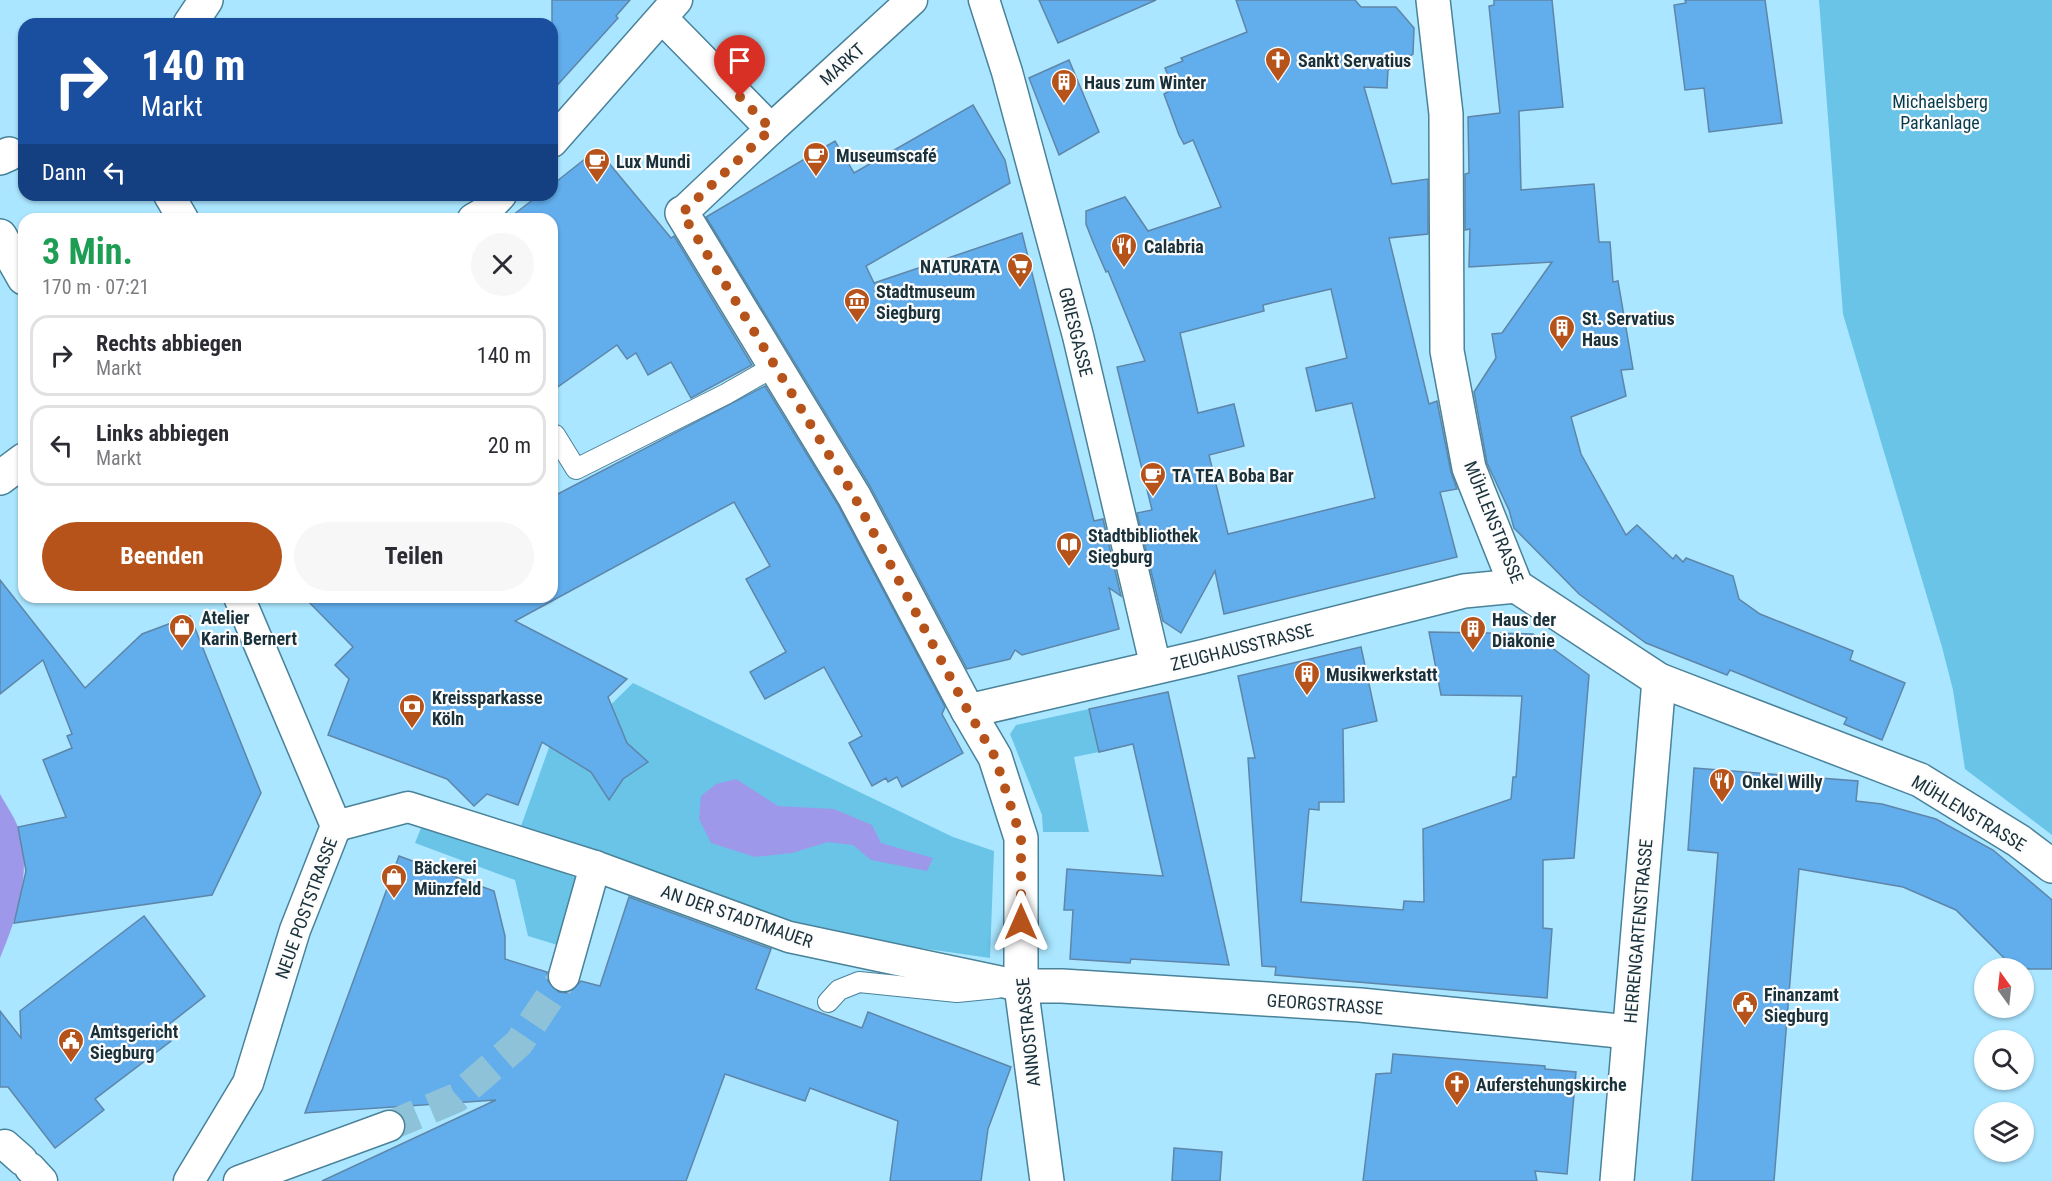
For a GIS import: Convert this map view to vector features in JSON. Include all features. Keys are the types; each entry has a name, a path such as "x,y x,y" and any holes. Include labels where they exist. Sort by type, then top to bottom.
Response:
{"street":[{"path":"194,18 206,0"},
{"name":"MARKT","path":"682,213 912,0"},
{"name":"GRIESGASSE","path":"984,0 1007,72 1078,336 1156,668"},
{"name":"MÜHLENSTRASSE","path":"1433,0 1446,114 1447,351 1469,468 1516,586 1659,680 1920,780 2019,841 2052,866"},
{"path":"558,135 670,9 771,129"},
{"path":"483,213 495,201"},
{"name":"ANNOSTRASSE","path":"682,213 854,496 968,711 995,757 1021,838 1021,986 1047,1181"},
{"path":"0,478 18,464"},
{"name":"ZEUGHAUSSTRASSE","path":"968,711 1156,668 1464,591 1516,586"},
{"name":"NEUE POSTSTRASSE","path":"189,1181 248,1083 295,930 336,826 243,603"},
{"name":"HERRENGARTENSTRASSE","path":"1617,1181 1659,680"},
{"name":"AN DER STADTMAUER","path":"336,826 408,807 595,866 789,937 1021,986"},
{"path":"564,976 595,866"},
{"name":"GEORGSTRASSE","path":"1021,986 1062,986 1360,1005 1629,1032"},
{"path":"239,1181 389,1126"}],"lane":[{"path":"558,440 576,469 726,394 775,366"},
{"path":"828,1002 839,990 859,982 957,992 1021,986"}],"green space":[{"name":"Michaelsberg Parkanlage","path":"1819,0 2052,0 2052,835 1965,769 1953,690 1942,647 1843,314"},
{"path":"633,683 953,837 994,851 990,958 788,929 520,829 552,739 588,727"},
{"path":"1089,709 1099,752 1074,757 1089,832 1043,832 1042,815 1010,734 1016,725"},
{"path":"423,823 577,878 564,947 528,936 515,880 415,843"}],"shaded area":[{"path":"736,779 778,806 834,809 872,825 881,843 933,858 927,871 871,860 853,845 828,842 792,853 755,857 711,843 699,819 701,796 716,784"},
{"path":"0,794 18,827 24,860 21,894 0,958"}],"building":[{"path":"552,0 630,0 616,16 618,18 558,84 558,18 552,18"},
{"path":"1039,0 1156,0 1058,43"},
{"path":"1236,0 1355,0 1361,7 1396,7 1414,28 1413,54 1388,70 1387,88 1364,87 1392,184 1428,179 1428,234 1389,238 1429,404 1437,401 1451,472 1457,489 1440,492 1457,557 1224,614 1215,571 1181,633 1163,621 1137,513 1152,510 1117,367 1145,361 1108,271 1106,272 1093,242 1086,224 1086,211 1125,197 1148,231 1221,207 1193,140 1184,144 1179,135 1164,94 1173,89 1165,68 1183,61 1181,58 1247,32","holes":["1331,289 1347,358 1306,368 1316,411 1352,403 1375,498 1228,534 1209,455 1244,446 1234,404 1198,413 1180,333 1264,311 1263,305"]},
{"path":"1494,0 1552,0 1563,107 1519,111 1521,190 1594,184 1599,242 1610,242 1613,282 1618,281 1633,369 1621,370 1626,396 1571,417 1581,454 1626,535 1637,525 1673,559 1676,555 1683,562 1686,558 1733,576 1739,599 1760,614 1853,651 1850,660 1905,683 1882,740 1844,724 1847,718 1784,692 1730,670 1727,675 1646,643 1579,594 1514,528 1509,510 1487,463 1474,392 1496,358 1492,334 1502,333 1552,262 1469,267 1470,229 1465,230 1465,174 1469,173 1468,117 1500,113 1489,6 1494,5"},
{"path":"1685,0 1765,0 1782,123 1709,132 1704,88 1685,90 1674,5 1686,3"},
{"name":"Haus zum Winter","path":"1069,60 1099,132 1059,155 1029,78"},
{"path":"973,105 1005,160 1010,183 866,266 874,283 1022,233 1094,521 1103,519 1121,596 1109,588 1119,629 1022,655 1015,650 1010,659 967,669 870,486 706,217 835,141 854,173"},
{"path":"590,155 603,156 671,238 674,236 752,365 691,398 671,362 648,375 636,353 627,359 617,345 558,387 558,213 516,213 531,201 558,201 558,180"},
{"path":"765,386 838,505 945,707 942,714 963,753 902,787 897,777 888,782 886,778 872,786 849,743 862,736 824,667 765,699 750,672 786,652 746,579 770,566 734,502 558,598 558,494"},
{"path":"0,580 85,688 142,634 190,616 261,793 212,895 14,923 26,871 18,827 66,817 43,760 72,748 67,736 72,734 43,660 0,694"},
{"path":"310,603 548,603 515,621 627,679 608,697 627,743 648,762 623,779 609,800 591,772 542,742 518,805 487,794 474,806 447,779 328,735 349,679 335,665 353,647"},
{"path":"1429,632 1533,634 1589,675 1574,858 1543,860 1543,928 1552,929 1547,998 1275,975 1276,967 1262,966 1248,758 1255,758 1238,676 1361,647 1377,721 1343,729 1344,802 1319,802 1319,810 1309,809 1301,902 1403,910 1404,901 1424,902 1423,829 1511,799 1513,777 1516,777 1522,696 1441,695"},
{"path":"1168,692 1229,965 1131,959 1130,963 1070,959 1073,910 1064,910 1067,869 1163,876 1133,744 1099,752 1089,709"},
{"name":"Finanzamt Siegburg","path":"1694,768 1858,781 1856,801 1882,804 1936,819 1993,850 2052,900 2052,969 2034,969 2034,958 2004,958 1956,910 1903,887 1799,869 1774,1181 1692,1181 1718,853 1688,850"},
{"path":"399,856 494,891 505,936 505,959 547,972 548,981 559,992 569,993 581,981 600,986 629,897 771,949 756,989 862,1028 868,1012 1011,1067 988,1129 981,1181 890,1181 898,1121 810,1088 805,1101 725,1074 686,1181 322,1181 496,1100 305,1113"},
{"name":"Amtsgericht Siegburg","path":"144,916 205,996 163,1029 171,1041 95,1099 104,1110 55,1148 8,1087 0,1087 0,1011 21,1038 20,1011"},
{"name":"Auferstehungskirche","path":"1393,1054 1545,1066 1545,1069 1576,1072 1567,1174 1535,1171 1537,1181 1363,1181 1376,1074 1391,1073"},
{"path":"1174,1148 1222,1152 1220,1181 1172,1181"}],"tunnel":[{"path":"389,1126 456,1098 519,1043 564,976"}],"place":[{"name":"Sankt Servatius","path":"1278,83"},
{"name":"Haus zum Winter","path":"1064,105"},
{"name":"Museumscafé","path":"816,178"},
{"name":"Lux Mundi","path":"597,184"},
{"name":"Calabria","path":"1124,269"},
{"name":"NATURATA","path":"1020,289"},
{"name":"Stadtmuseum Siegburg","path":"857,324"},
{"name":"St. Servatius Haus","path":"1562,351"},
{"name":"TA TEA Boba Bar","path":"1153,498"},
{"name":"Stadtbibliothek Siegburg","path":"1069,568"},
{"name":"Atelier Karin Bernert","path":"182,650"},
{"name":"Haus der Diakonie","path":"1473,652"},
{"name":"Musikwerkstatt","path":"1307,697"},
{"name":"Kreissparkasse Köln","path":"412,730"},
{"name":"Onkel Willy","path":"1722,804"},
{"name":"Bäckerei Münzfeld","path":"394,900"},
{"name":"Finanzamt Siegburg","path":"1745,1027"},
{"name":"Amtsgericht Siegburg","path":"71,1064"},
{"name":"Auferstehungskirche","path":"1457,1107"}],"route":[{"path":"740,97 771,129 682,213 854,496 968,711 995,757 1021,838 1021,922"}]}
